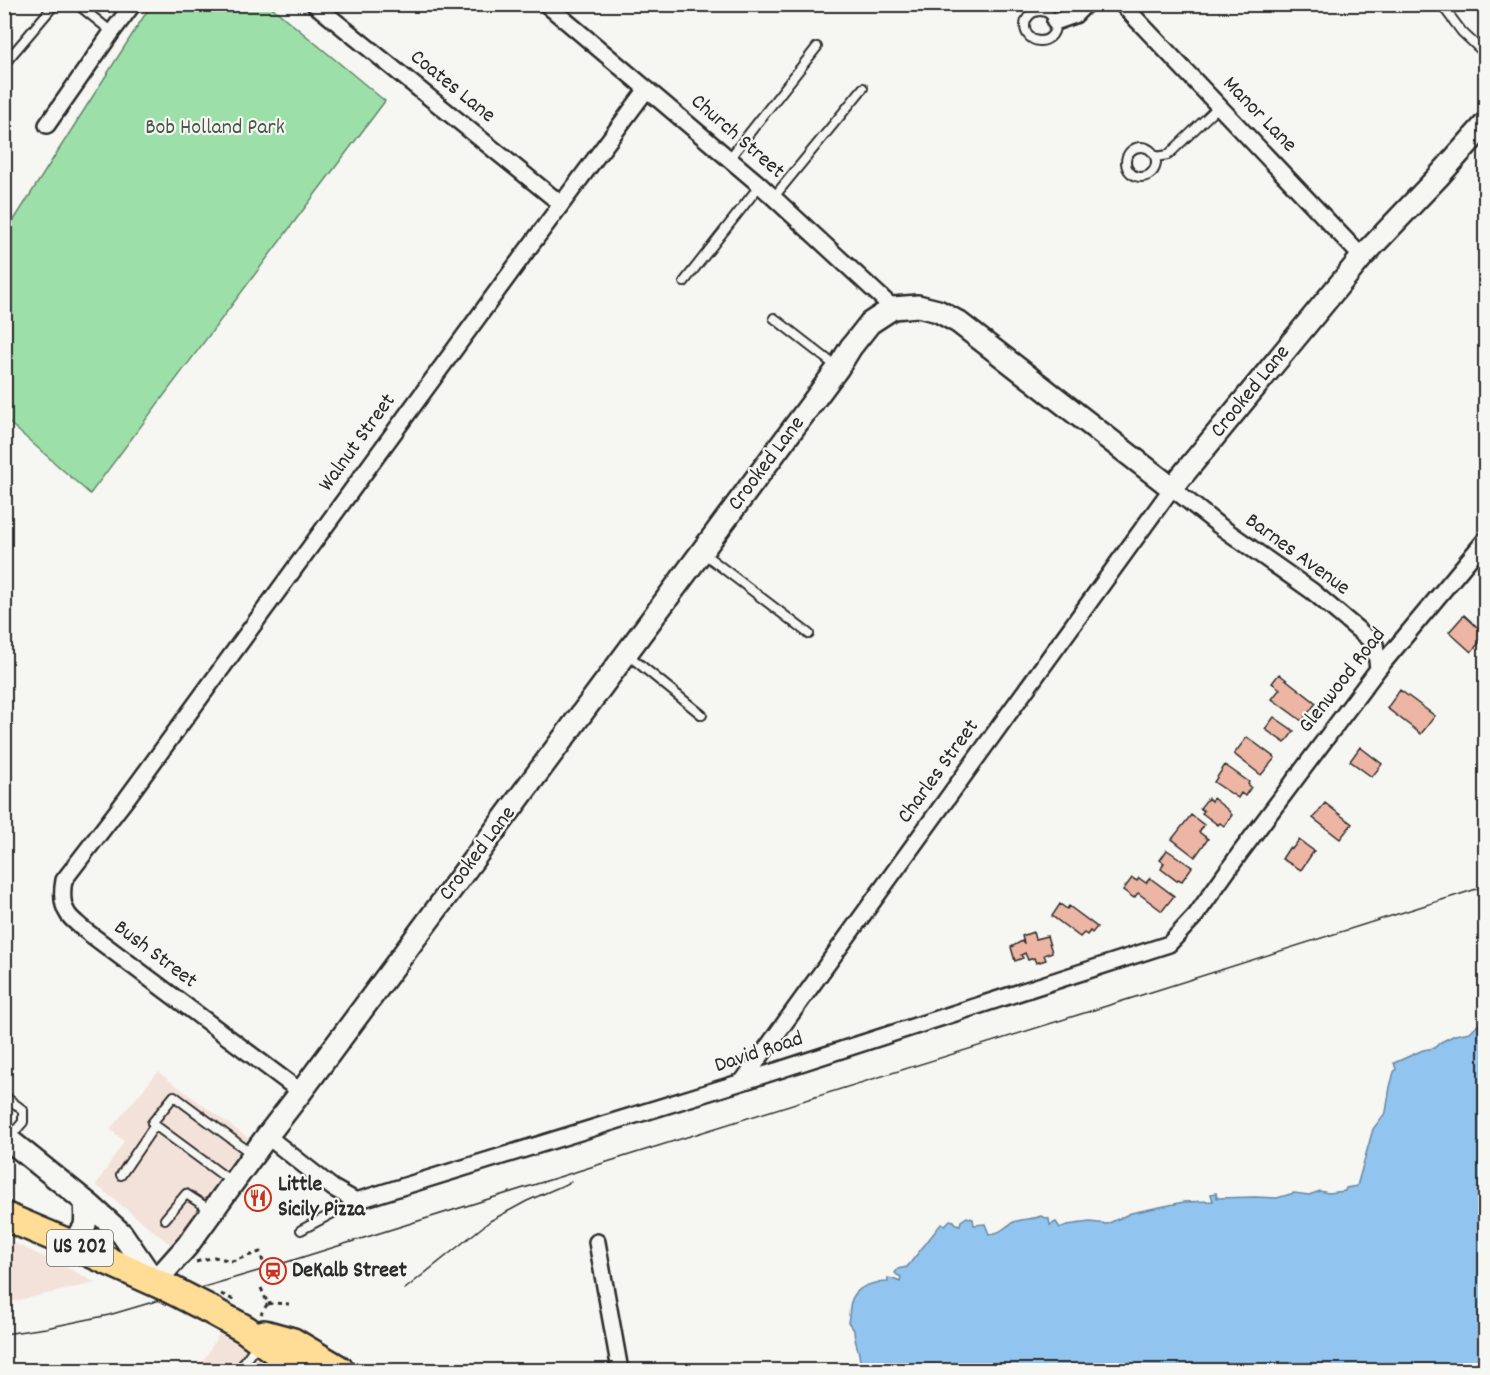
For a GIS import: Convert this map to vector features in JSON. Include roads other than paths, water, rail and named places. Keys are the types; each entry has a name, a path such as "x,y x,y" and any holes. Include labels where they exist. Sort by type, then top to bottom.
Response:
{"highway":[{"name":"US 202","path":"4,1216 205,1307 293,1342 340,1371"},
{"path":"255,1328 303,1371"}],"street":[{"path":"47,125 133,4"},
{"name":"Coates Lane","path":"314,4 561,204"},
{"name":"Church Street","path":"546,4 760,185 894,308"},
{"path":"1055,21 1075,15 1086,4"},
{"name":"Manor Lane","path":"1122,4 1362,257"},
{"name":"Walnut Street","path":"107,825 647,89"},
{"name":"Crooked Lane","path":"1172,488 1362,257 1438,177 1485,123"},
{"path":"894,308 918,306 938,310 958,322 1172,488"},
{"name":"Crooked Lane","path":"162,1286 187,1246 253,1155 702,552 838,368 851,347 870,323 894,308"},
{"name":"Barnes Avenue","path":"1172,488 1217,524 1312,591 1375,644 1378,669"},
{"name":"Charles Street","path":"742,1082 1172,488"},
{"name":"Glenwood Road","path":"1240,854 1378,669 1485,539"},
{"name":"Bush Street","path":"107,825 64,880 62,897 68,915 82,928 301,1092"},
{"name":"David Road","path":"356,1201 742,1082 1169,944 1196,915 1240,854"},
{"path":"267,1136 333,1188 356,1201"},
{"path":"7,1138 122,1234 162,1286"},
{"path":"68,1243 83,1232 86,1221 85,1201"},
{"path":"597,1242 620,1371"}],"lane":[{"path":"5,63 54,4"},
{"path":"78,4 112,32"},
{"path":"1443,4 1462,32 1481,50 1485,50"},
{"path":"1035,11 1047,12 1055,21 1054,33 1045,41 1033,40 1025,31 1026,19 1035,11"},
{"path":"729,159 817,47"},
{"path":"773,198 863,88"},
{"path":"1155,157 1168,155 1219,106"},
{"path":"684,282 760,185"},
{"path":"774,318 838,368"},
{"path":"702,552 809,634"},
{"path":"626,654 702,715"},
{"path":"4,1096 23,1110 23,1122 7,1138"},
{"path":"233,1183 152,1123 174,1096 253,1155"},
{"path":"121,1175 155,1125"},
{"path":"165,1219 186,1194 212,1211"},
{"path":"301,1230 356,1201"},
{"path":"239,1371 255,1328"}],"water":[{"path":"1485,1021 1485,1370 861,1370 854,1330 848,1322 853,1297 866,1286 888,1282 888,1278 900,1282 901,1277 895,1273 898,1269 907,1267 941,1224 945,1225 950,1220 960,1225 961,1221 967,1217 973,1219 974,1225 985,1224 989,1234 999,1232 1015,1221 1041,1216 1049,1219 1050,1225 1056,1222 1060,1228 1090,1222 1107,1224 1131,1213 1184,1202 1213,1201 1211,1194 1216,1193 1217,1198 1277,1198 1294,1193 1309,1195 1320,1191 1328,1193 1345,1191 1346,1188 1357,1186 1373,1129 1386,1112 1396,1069 1394,1063 1423,1050 1434,1048 1455,1035 1470,1032"}],"tram line":[{"path":"4,1334 109,1315 258,1271 1486,886"},
{"path":"405,1289 490,1221 527,1201 571,1182"}],"place":[{"name":"Little Sicily Pizza","path":"258,1198"},
{"name":"DeKalb Street","path":"273,1271"}],"park label":[{"name":"Bob Holland Park","path":"215,128"}]}
